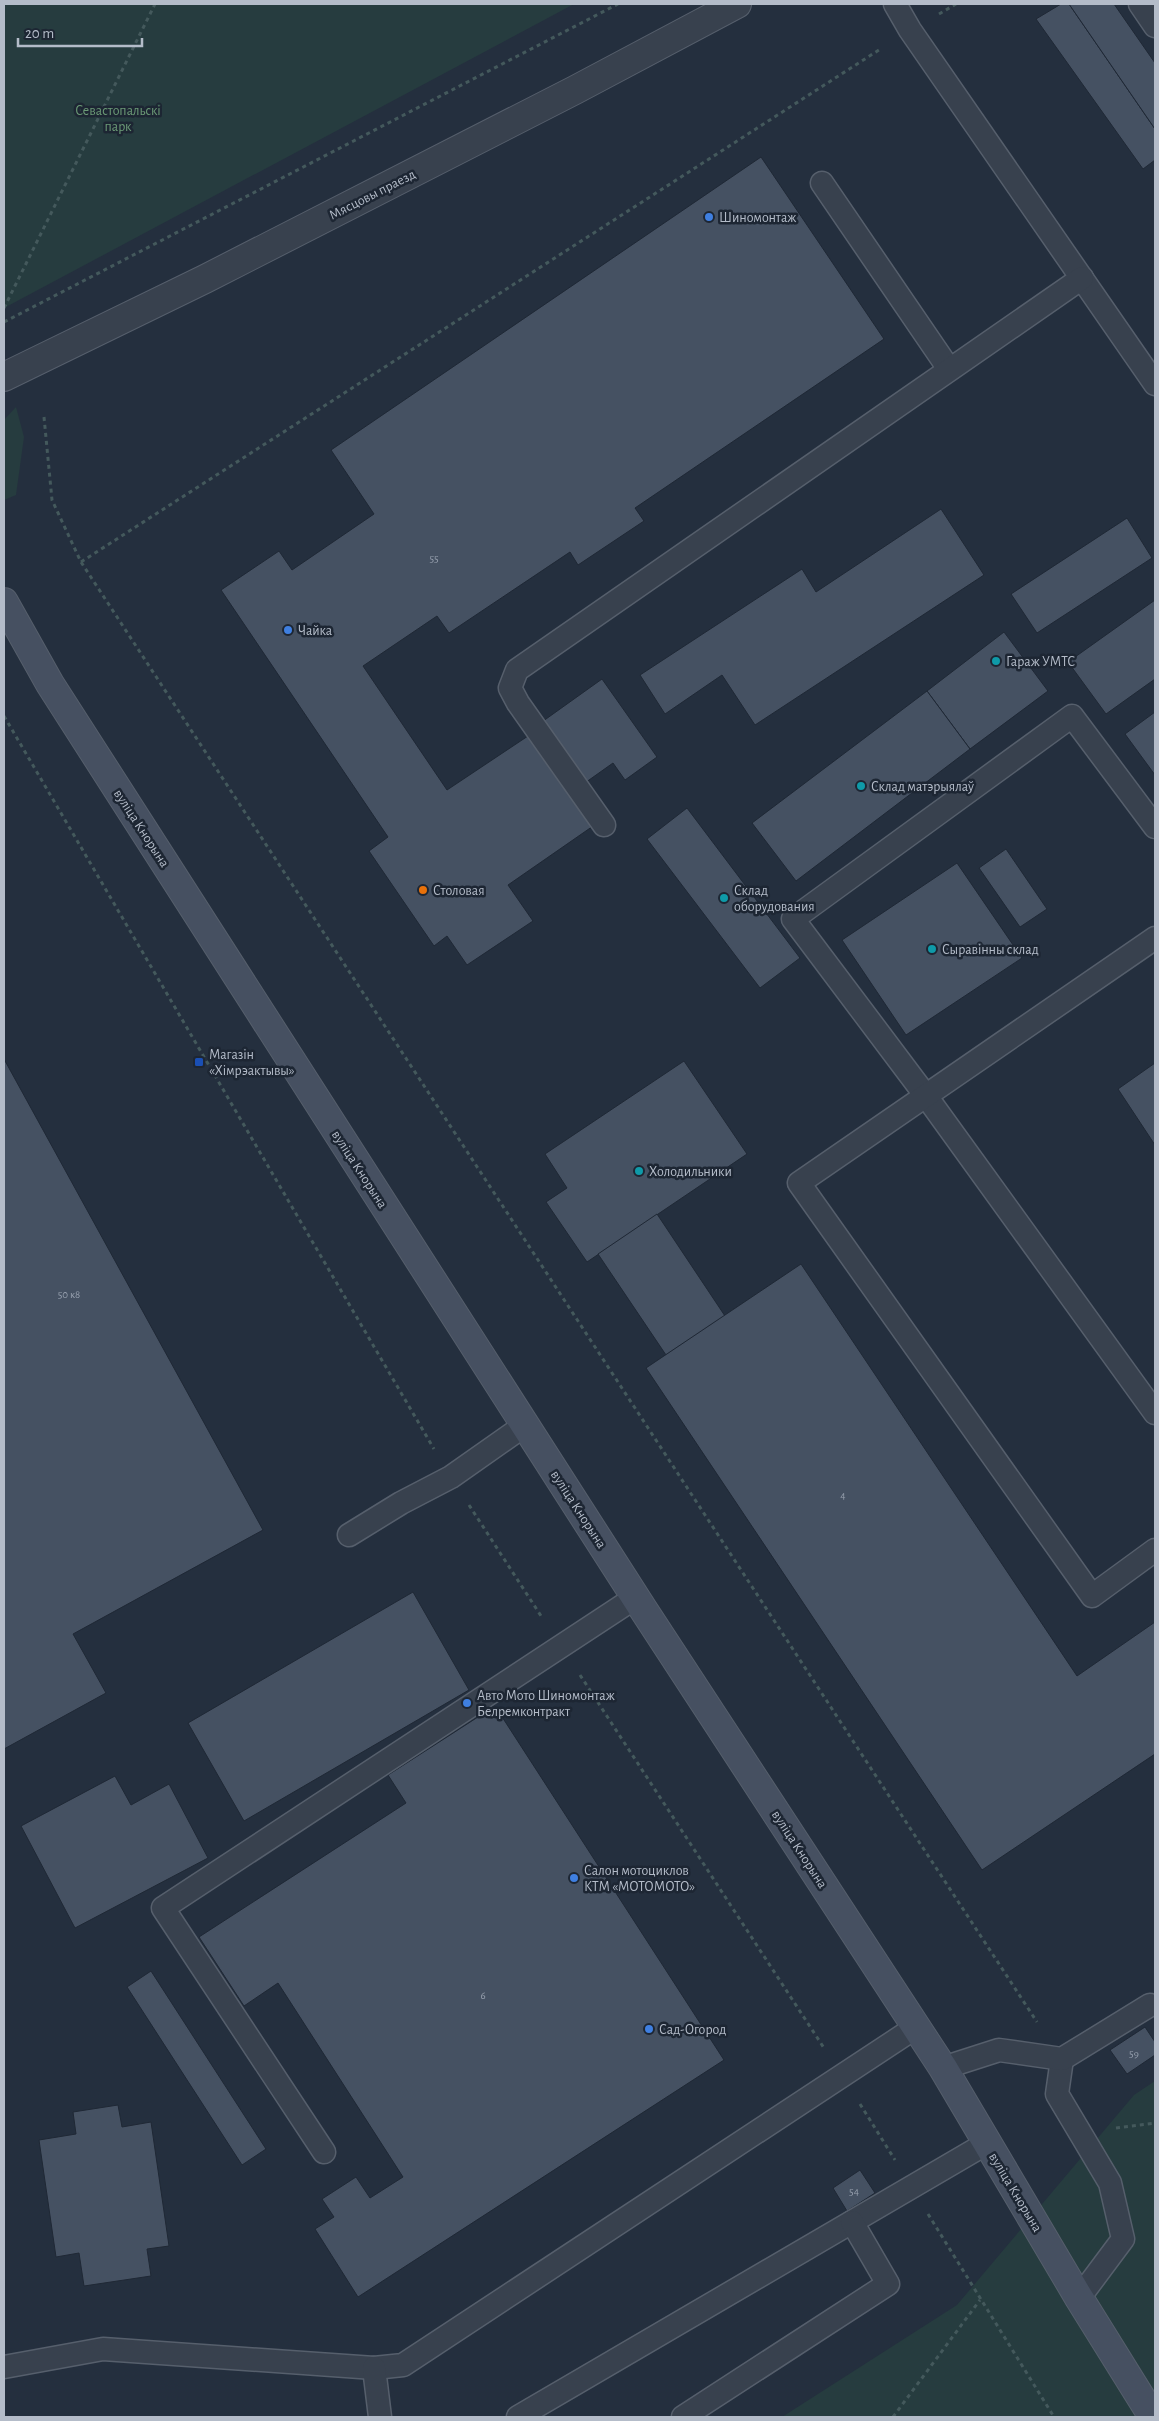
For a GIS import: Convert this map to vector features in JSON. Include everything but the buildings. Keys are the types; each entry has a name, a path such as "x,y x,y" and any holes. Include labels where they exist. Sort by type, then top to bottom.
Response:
{"main road":[{"name":"вуліца Кнорына","path":"4,602 50,684 525,1425 943,2068 1079,2298 1154,2417"}],"street":[{"name":"Мясцовы праезд","path":"4,377 205,279 575,90 737,4"}],"lane":[{"path":"894,4 910,30 1155,384"},
{"path":"1140,4 1155,26"},
{"path":"822,183 949,369"},
{"path":"604,825 518,703 510,688 517,670 1082,278"},
{"path":"1155,827 1072,716 793,919 926,1096 1155,1413"},
{"path":"1155,938 799,1183 1092,1596 1155,1550"},
{"path":"348,1535 401,1503 451,1477 525,1425"},
{"path":"324,2152 163,1908 636,1597"},
{"path":"943,2068 999,2050 1062,2059 1150,2005"},
{"path":"4,2367 103,2349 374,2368 402,2365 916,2027"},
{"path":"1062,2059 1057,2094 1110,2183 1123,2239 1079,2298"},
{"path":"518,2417 987,2143"},
{"path":"683,2417 888,2284 852,2222"},
{"path":"374,2368 380,2417"}],"path":[{"path":"4,308 156,4"},
{"path":"4,322 618,4"},
{"path":"81,562 910,30 956,4"},
{"path":"44,417 52,500 81,562 1062,2059"},
{"path":"4,716 451,1477 842,2075 1054,2417"},
{"path":"1110,2128 1155,2123"},
{"path":"893,2417 980,2300"}],"green space":[{"name":"Севастопальскі парк","path":"4,4 574,4 4,308"},
{"path":"16,407 24,437 16,495 4,500 4,420"},
{"path":"1155,2081 1155,2417 782,2417 957,2305 1134,2095"}],"place":[{"name":"Шиномонтаж","path":"709,217"},
{"name":"Чайка","path":"288,630"},
{"name":"Гараж УМТС","path":"996,661"},
{"name":"Склад матэрыялаў","path":"861,786"},
{"name":"Столовая","path":"423,890"},
{"name":"Склад оборудования","path":"724,898"},
{"name":"Сыравінны склад","path":"932,949"},
{"name":"Магазін «Хімрэактывы»","path":"199,1062"},
{"name":"Холодильники","path":"639,1171"},
{"name":"Авто Мото Шиномонтаж Белремконтракт","path":"467,1703"},
{"name":"Салон мотоциклов КТМ «МОТОМОТО»","path":"574,1878"},
{"name":"Сад-Огород","path":"649,2029"}]}
